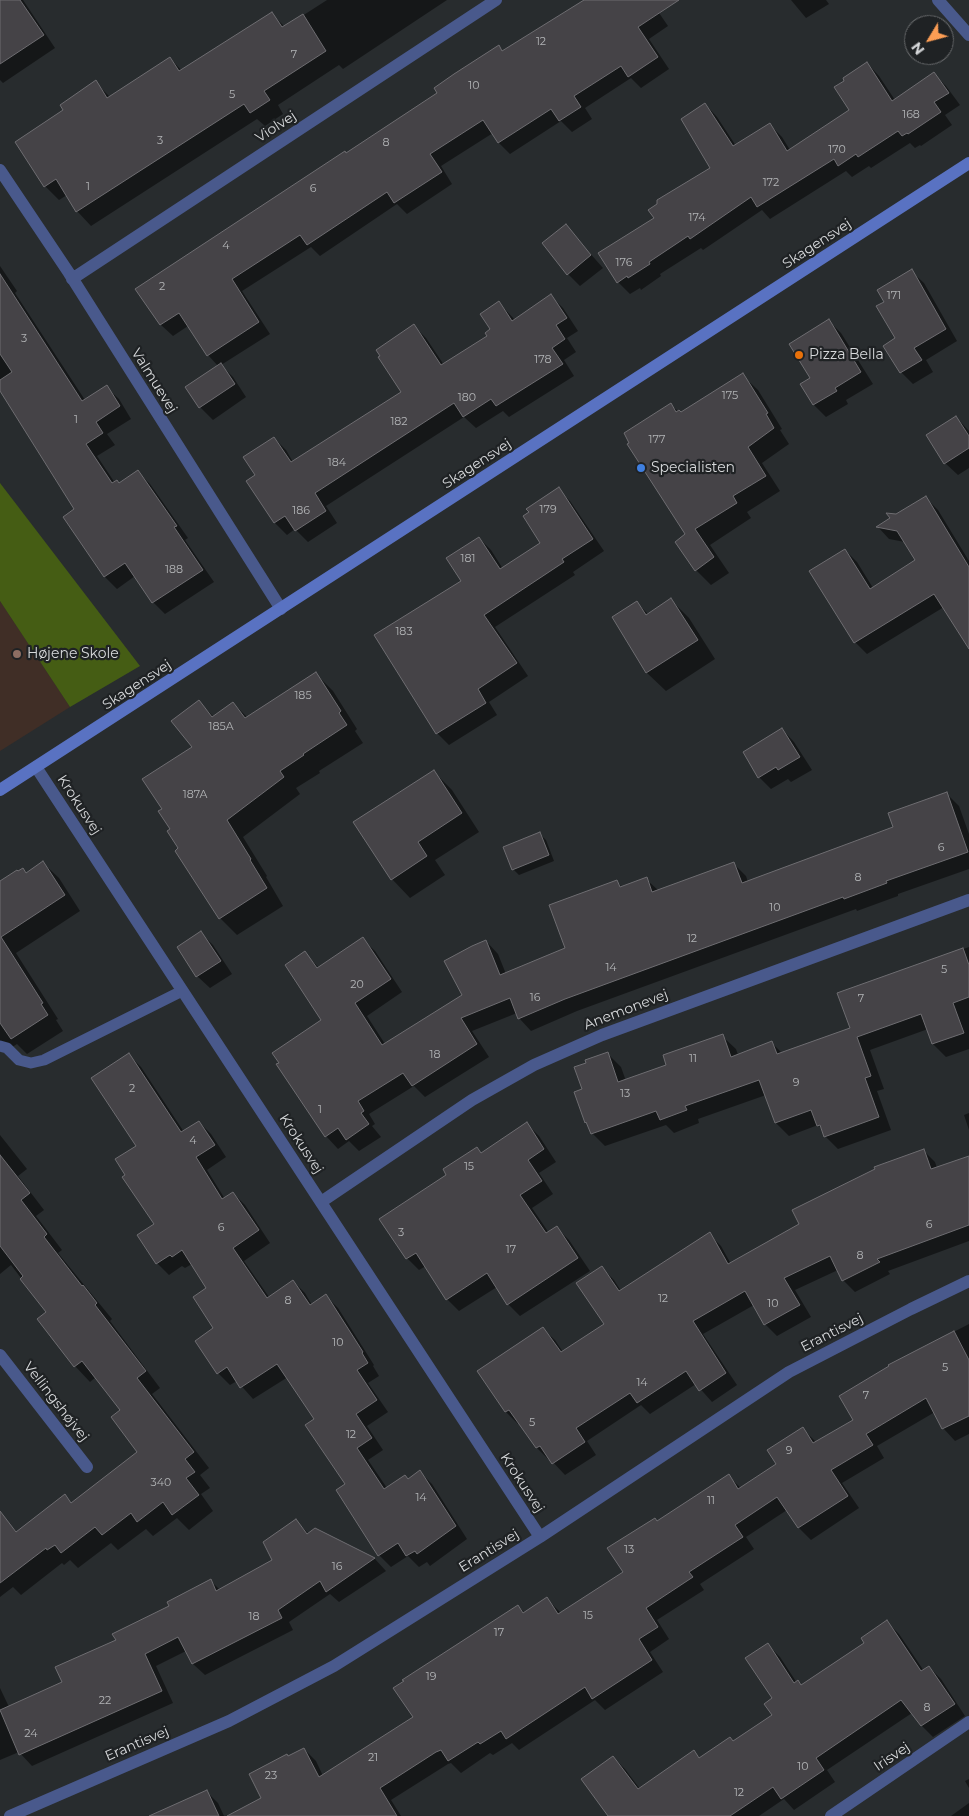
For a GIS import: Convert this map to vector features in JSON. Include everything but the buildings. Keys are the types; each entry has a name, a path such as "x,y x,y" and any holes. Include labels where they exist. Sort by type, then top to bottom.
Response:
{"street":[{"name":"Violvej","path":"72,279 496,0"},
{"path":"938,0 969,35"},
{"name":"Skagensvej","path":"0,790 969,163"},
{"name":"Valmuevej","path":"0,170 72,279 281,609"},
{"name":"Krokusvej","path":"36,768 540,1537"},
{"name":"Anemonevej","path":"321,1202 472,1100 534,1065 602,1035 969,900"},
{"name":"Erantisvej","path":"10,1816 229,1721 334,1666 540,1537 789,1372 969,1281"},
{"name":"Vellingshøjvej","path":"0,1355 87,1467"},
{"name":"Irisvej","path":"831,1816 969,1722"}],"lane":[{"path":"0,1046 7,1048 19,1060 31,1063 44,1060 182,990"}],"shaded area":[{"name":"Højene Skole","path":"0,601 70,707 0,751"}],"green space":[{"path":"0,483 140,666 70,707 0,601"}],"place":[{"name":"Pizza Bella","path":"799,355"},
{"name":"Specialisten","path":"641,468"},
{"name":"Højene Skole","path":"17,654"}]}
